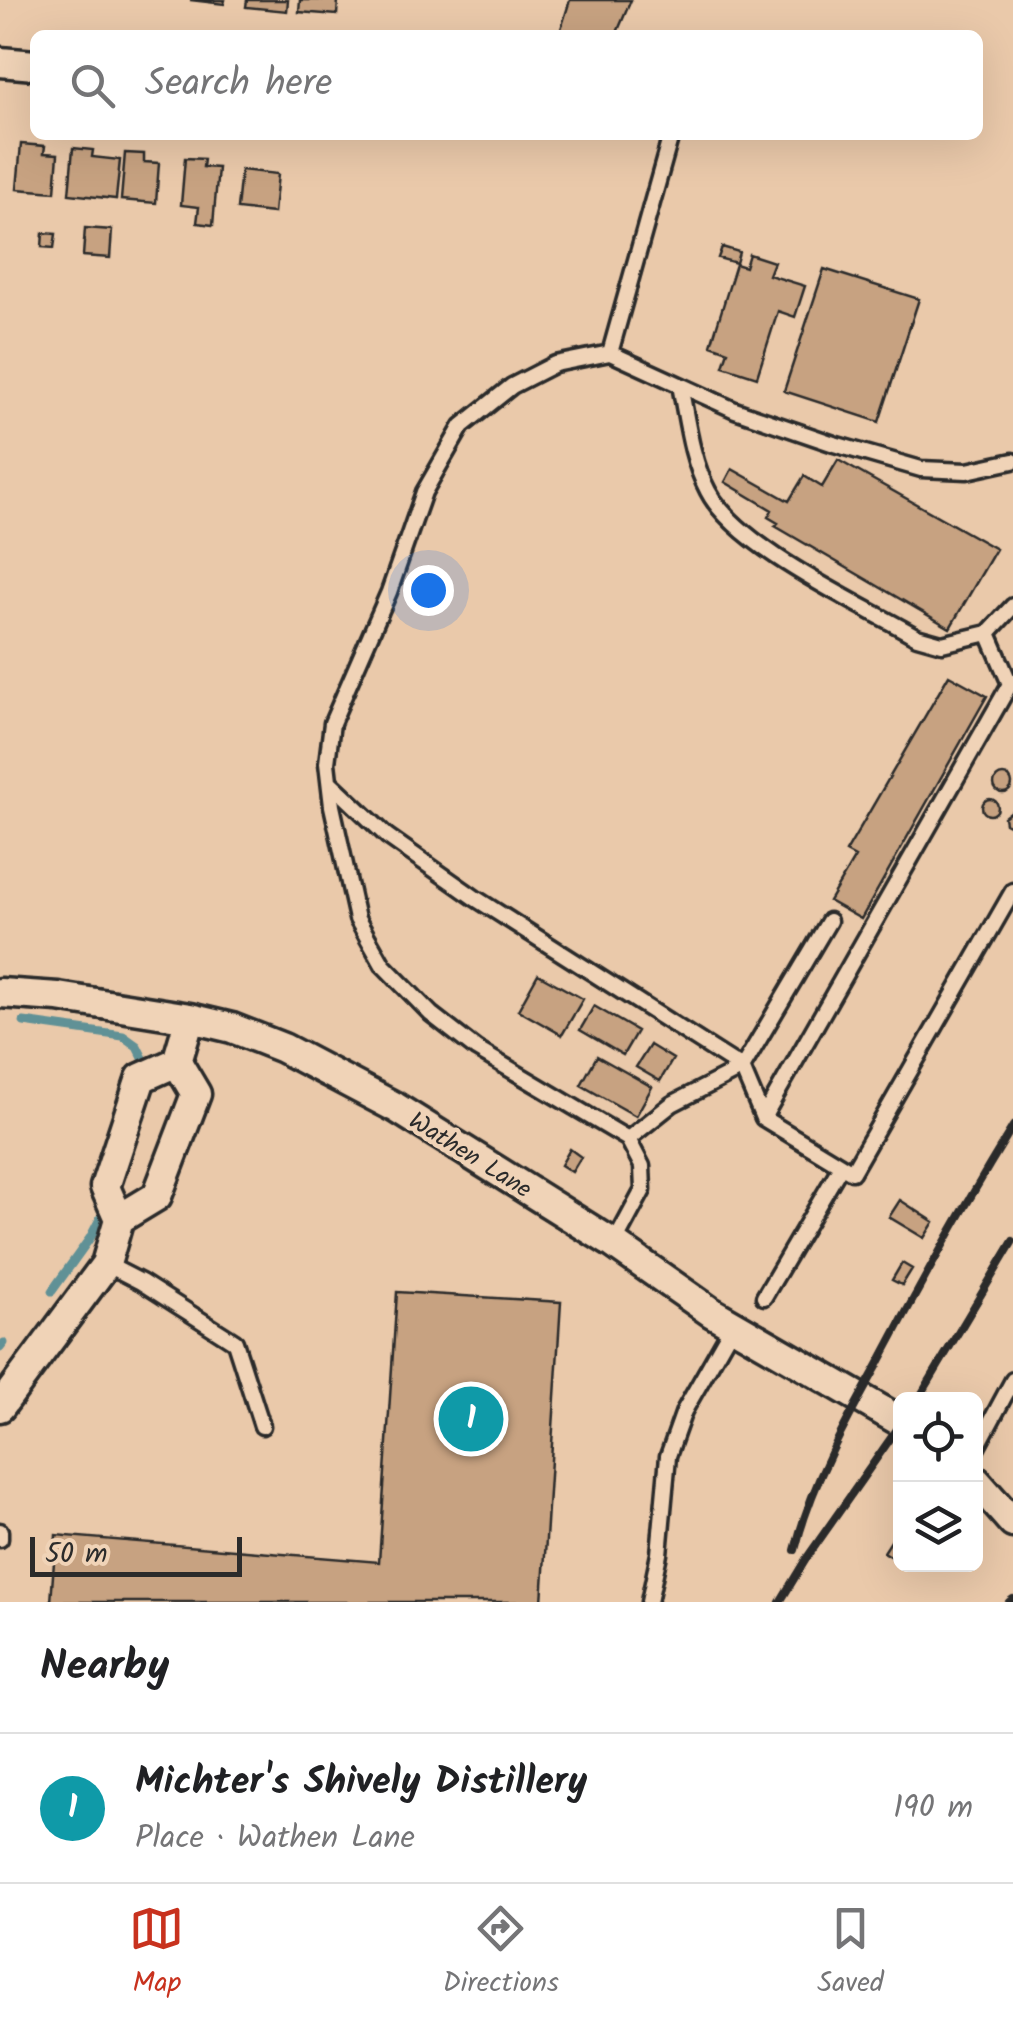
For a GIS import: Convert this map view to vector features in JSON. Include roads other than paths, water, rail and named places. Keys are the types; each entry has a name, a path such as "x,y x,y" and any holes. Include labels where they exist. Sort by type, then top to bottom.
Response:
{"street":[{"path":"0,62 30,65"},
{"name":"Wathen Lane","path":"0,993 190,1018 232,1028 283,1048 395,1107 734,1324 893,1417"},
{"path":"119,1218 157,1196 196,1094 177,1062 190,1018"},
{"path":"0,1407 106,1264 119,1218 105,1187 141,1078 177,1062"},
{"path":"977,1482 1013,1522"}],"lane":[{"path":"610,353 670,140"},
{"path":"614,1244 643,1190 642,1166 628,1140 476,1048 431,1014 384,965 357,919 330,782 332,723 389,592 424,492 462,426 512,386 555,364 610,353 768,422 921,468 967,471 1013,461"},
{"path":"680,385 694,456 708,493 757,542 917,636 942,644 988,633 1013,606"},
{"path":"763,1118 1011,686 988,633"},
{"path":"330,782 387,836 474,898 742,1068 763,1118 852,1172 1013,891"},
{"path":"628,1140 672,1104 742,1068 829,921"},
{"path":"764,1297 842,1166"},
{"path":"106,1264 235,1342 262,1426"},
{"path":"648,1602 659,1554 668,1456 684,1411 734,1324"},
{"path":"983,1436 1013,1380"},
{"path":"0,1531 0,1539"}],"waterway":[{"path":"24,1022 123,1036 137,1046 148,1068"},
{"path":"141,1119 151,1086"},
{"path":"52,1291 102,1215"},
{"path":"0,1348 4,1343"}],"railway":[{"path":"795,1550 810,1501 843,1429 1013,1126"},
{"path":"923,1392 1013,1241"},
{"path":"780,1602 893,1435"},
{"path":"1009,1602 1013,1599"}],"place":[{"name":"Michter's Shively Distillery","path":"471,1419"}]}
